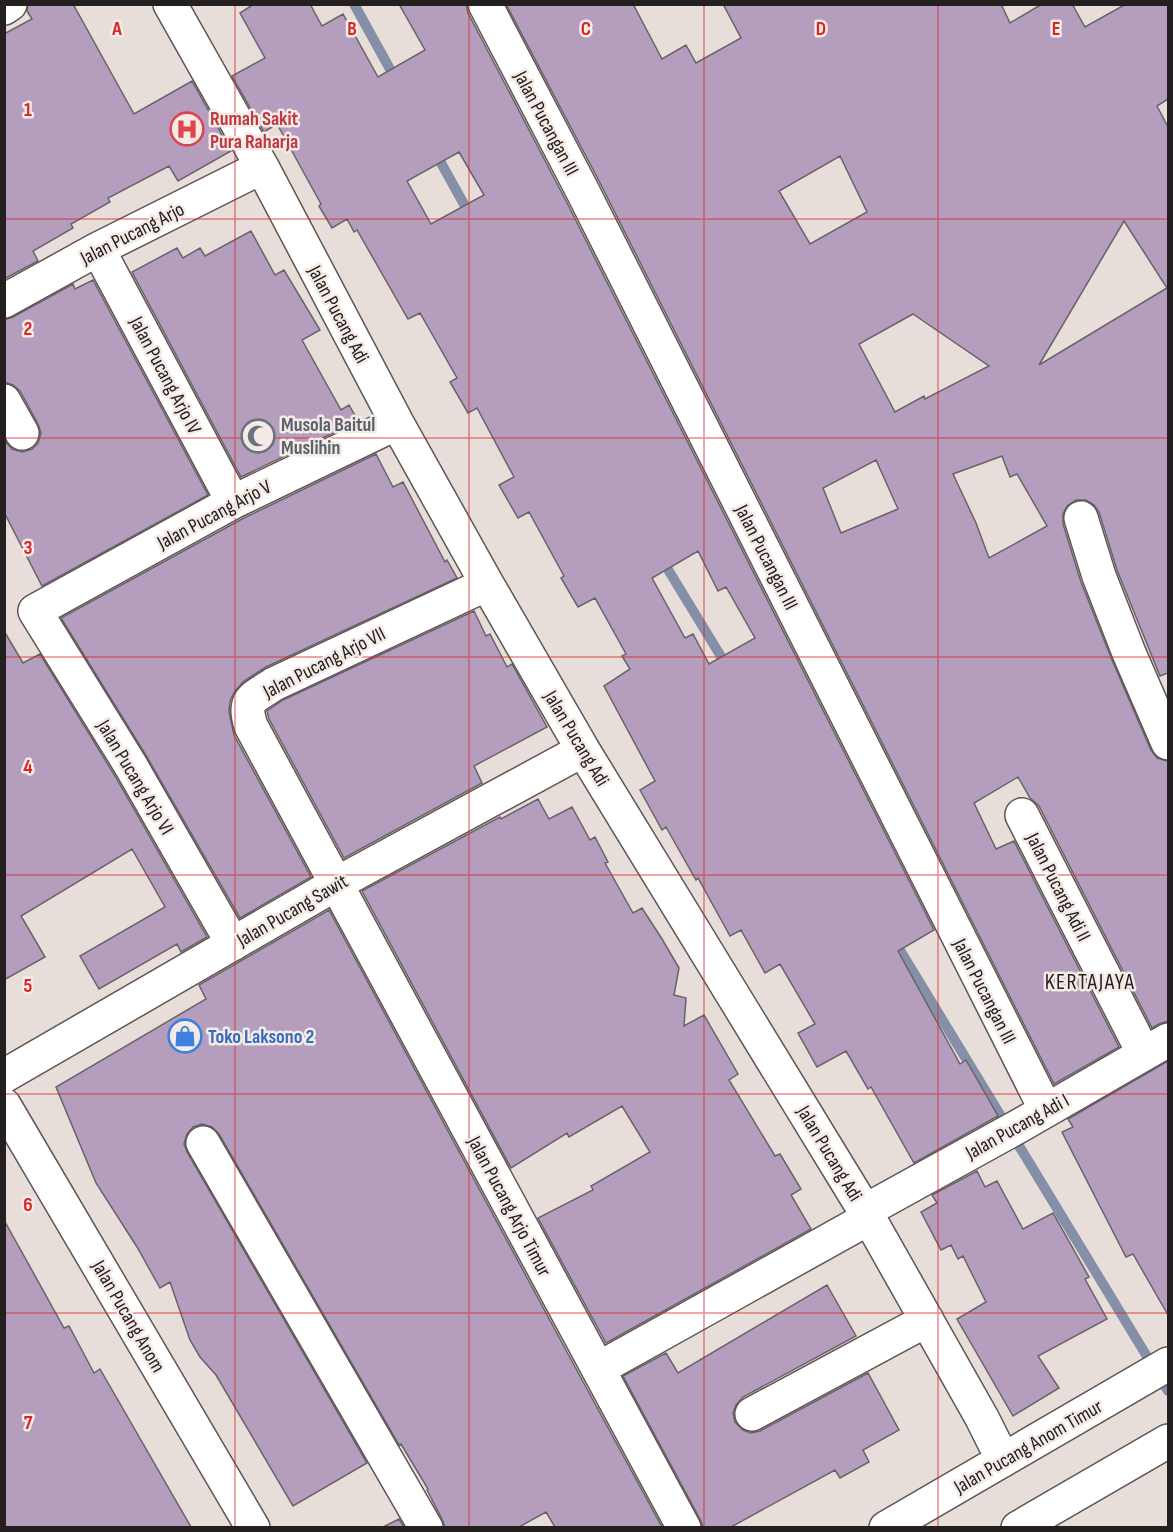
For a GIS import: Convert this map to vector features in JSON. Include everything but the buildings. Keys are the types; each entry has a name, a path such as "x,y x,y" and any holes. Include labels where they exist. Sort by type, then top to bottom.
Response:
{"street":[{"path":"4,8 10,4"},
{"name":"Jalan Pucang Adi","path":"170,4 262,167 397,423 487,584 583,750 867,1215 982,1418 1003,1460"},
{"name":"Jalan Pucangan III","path":"485,4 581,188 1022,1123"},
{"name":"Jalan Pucang Arjo","path":"4,301 98,249 262,167"},
{"name":"Jalan Pucang Arjo IV","path":"98,249 233,502"},
{"path":"4,401 22,433"},
{"name":"Jalan Pucang Arjo V","path":"35,611 233,502 397,423"},
{"path":"1081,518 1099,576 1168,743"},
{"name":"Jalan Pucang Arjo VII","path":"336,884 251,726 247,710 249,702 274,684 487,584"},
{"name":"Jalan Pucang Arjo VI","path":"35,611 130,766 234,944"},
{"name":"Jalan Pucang Sawit","path":"4,1076 336,884 583,750"},
{"name":"Jalan Pucang Adi II","path":"1022,815 1156,1047"},
{"name":"Jalan Pucang Arjo Timur","path":"336,884 684,1527"},
{"name":"Jalan Pucang Adi I","path":"598,1369 1156,1047"},
{"name":"Jalan Pucang Anom","path":"4,1105 253,1527"},
{"path":"203,1143 426,1527"},
{"path":"752,1414 927,1320"},
{"name":"Jalan Pucang Anom Timur","path":"886,1527 1158,1370"},
{"path":"1018,1527 1168,1441"}],"waterway":[{"path":"354,4 396,80"},
{"path":"435,152 471,217"},
{"path":"661,558 728,668"},
{"path":"892,937 1168,1391"}],"place":[{"name":"Rumah Sakit Pura Raharja","path":"187,129"},
{"name":"Musola Baitul Muslihin","path":"258,436"},
{"name":"Toko Laksono 2","path":"185,1036"}],"district":[{"name":"KERTAJAYA","path":"1090,981"}]}
